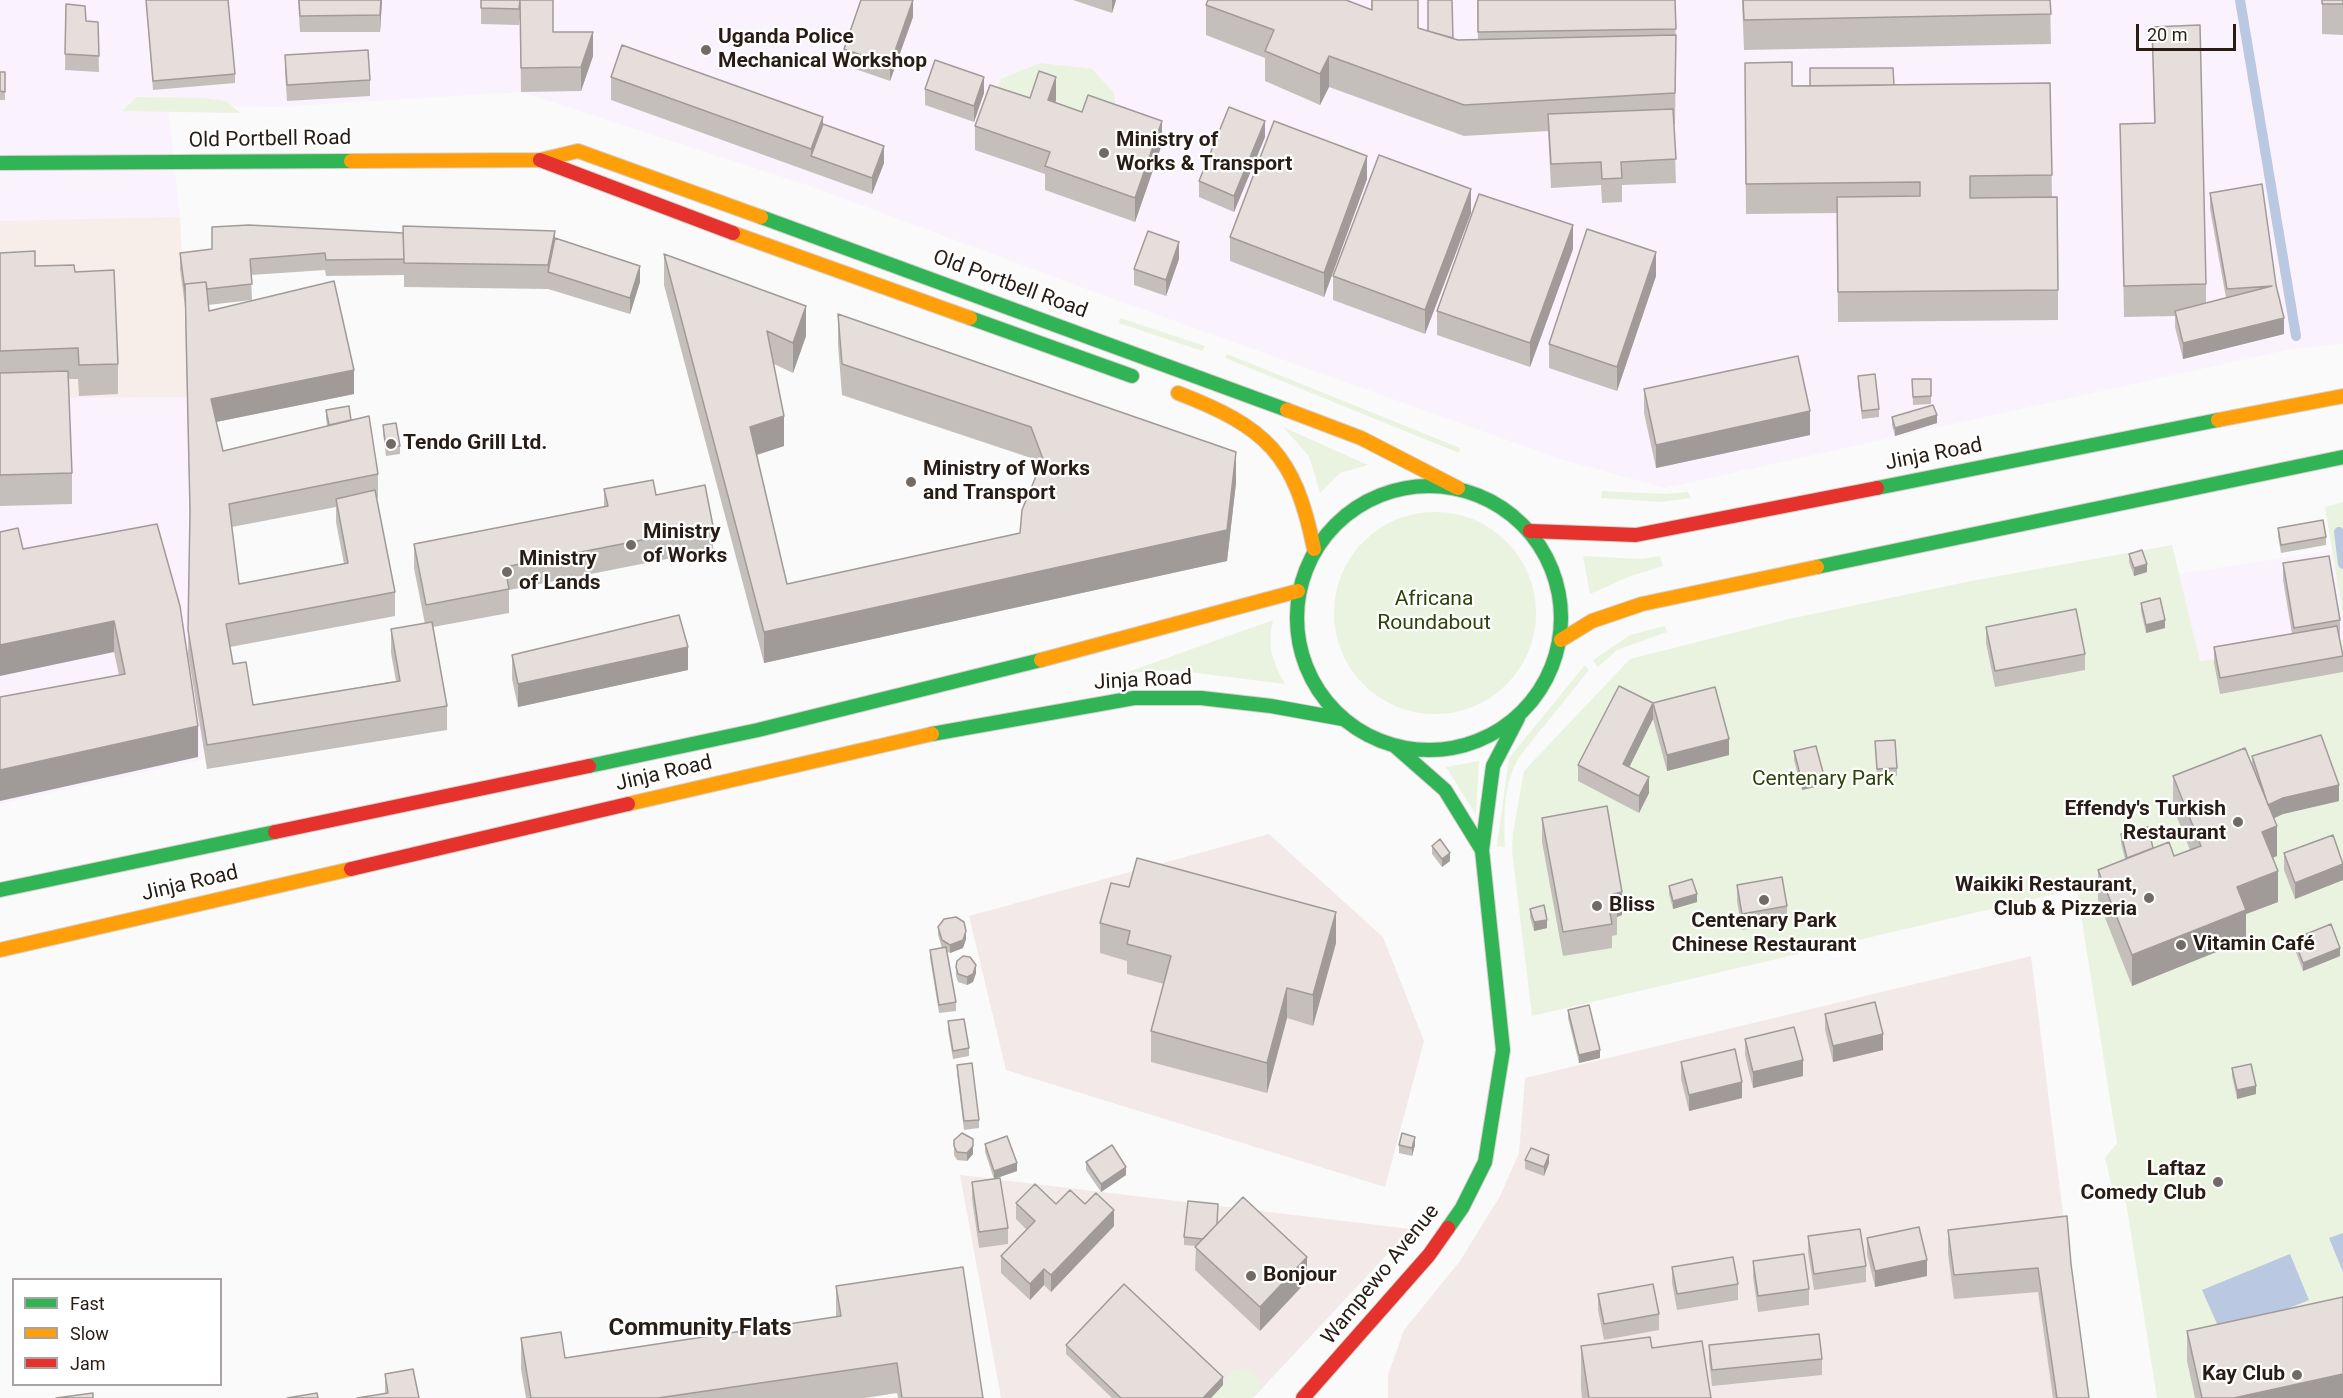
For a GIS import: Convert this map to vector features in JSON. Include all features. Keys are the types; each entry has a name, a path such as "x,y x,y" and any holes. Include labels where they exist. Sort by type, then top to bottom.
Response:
{"main road":[{"name":"Old Portbell Road","path":"0,163 540,160 578,151 595,155 1361,438 1458,488"},
{"name":"Old Portbell Road","path":"540,160 675,212 1207,403 1257,430 1285,459 1309,518 1314,549"},
{"name":"Jinja Road","path":"1530,531 1636,535 2343,396"},
{"path":"1561,640 1592,621 1642,604 2343,457"},
{"path":"1416,485 1458,488 1498,504 1530,531 1551,564 1562,601 1561,640 1546,683 1518,718 1493,766 1482,850 1445,790 1396,747 1343,719 1313,683 1297,639 1298,591 1314,549 1341,518 1376,495 1416,485"},
{"name":"Jinja Road","path":"0,890 758,730 1129,638 1298,591"},
{"name":"Jinja Road","path":"0,950 969,725 1134,698 1201,698 1271,706 1343,719"},
{"path":"1396,747 1439,751 1481,741 1518,718"},
{"name":"Wampewo Avenue","path":"1303,1398 1430,1255 1462,1208 1485,1162 1503,1050 1482,850"}],"shaded area":[{"path":"0,0 2343,0 2343,344 2291,349 1665,488 1560,459 1108,297 807,185 521,92 277,107 168,105 180,217 188,397 188,654 205,759 0,804"},
{"path":"180,217 188,397 0,398 0,221"},
{"path":"2332,550 2343,616 2343,640 2200,661 2179,574"},
{"path":"1269,834 1383,937 1424,1041 1385,1187 1006,1070 969,916"},
{"path":"2031,956 2086,1398 1388,1398 1388,1375 1404,1330 1460,1261 1500,1196 1519,1153 1525,1078"},
{"path":"960,1175 1411,1229 1253,1398 1001,1398"}],"green space":[{"path":"1040,63 1092,69 1114,93 1118,129 1030,122 990,108 1001,79"},
{"path":"137,97 203,98 226,101 240,113 122,111"},
{"path":"1120,318 1205,346 1202,351 1119,323"},
{"path":"1227,354 1460,448 1459,453 1225,358"},
{"path":"1283,427 1368,465 1340,473 1320,493 1309,456"},
{"path":"1602,491 1666,494 1688,492 1691,498 1661,502 1601,498"},
{"path":"2343,502 2343,616 2325,507"},
{"name":"Africana Roundabout","path":"1435,512 1464,516 1483,524 1513,549 1524,565 1532,584 1536,613 1532,642 1524,661 1499,691 1483,702 1464,710 1435,714 1406,710 1387,702 1357,677 1346,661 1338,642 1334,613 1338,584 1346,565 1371,535 1387,524 1406,516"},
{"name":"Centenary Park","path":"2172,545 2200,661 2343,640 2343,1398 2157,1398 2126,1202 2114,1195 2105,1158 2117,1143 2077,889 1532,1016 1512,851 1513,832 1524,771 1630,659 1789,619 1971,581"},
{"path":"1583,556 1641,559 1660,556 1663,566 1628,577 1590,594"},
{"path":"1273,620 1272,653 1285,684 1173,670 1125,673"},
{"path":"1665,626 1667,632 1617,650 1598,667 1593,660 1630,635"},
{"path":"1585,665 1589,670 1519,757 1507,790 1505,847 1497,846 1509,758"},
{"path":"1479,761 1476,815 1446,767"},
{"path":"1248,1369 1260,1380 1260,1389 1252,1398 1206,1398 1234,1370"}],"water":[{"path":"2343,1233 2343,1272 2329,1238"},
{"path":"2290,1254 2309,1300 2222,1335 2202,1290"}],"building":[{"path":"146,0 228,0 235,74 153,81"},
{"path":"299,0 381,0 380,15 300,16"},
{"path":"481,0 520,0 519,9 481,8"},
{"path":"520,0 553,0 553,32 593,32 581,67 521,68"},
{"path":"861,0 913,0 890,65 844,49"},
{"path":"1208,0 1346,0 1372,10 1372,0 1418,0 1418,28 1458,40 1676,35 1675,93 1464,105 1329,56 1320,74 1265,51 1274,30 1206,5"},
{"path":"1428,0 1452,0 1453,38 1428,31"},
{"path":"1478,0 1675,0 1676,29 1478,32"},
{"path":"1743,0 2050,0 2051,14 1744,20"},
{"path":"2322,0 2343,0 2343,4 2322,4"},
{"path":"66,4 85,6 86,21 98,22 99,56 65,54"},
{"path":"2200,25 2206,284 2124,286 2120,124 2155,123 2152,27"},
{"path":"622,45 823,117 811,149 611,77"},
{"path":"368,50 370,80 287,85 285,55"},
{"path":"935,60 984,77 974,106 925,89"},
{"path":"1792,62 1792,86 2050,83 2052,175 1970,176 1970,198 2057,197 2058,290 1838,292 1837,197 1920,196 1920,182 1746,184 1745,63"},
{"path":"1810,68 1893,68 1894,85 1810,86"},
{"path":"1039,71 1056,77 1048,100 1082,112 1088,95 1162,121 1135,198 1045,166 1050,152 975,126 990,85 1030,98"},
{"path":"0,72 5,72 5,92 0,91"},
{"path":"1229,107 1265,121 1234,196 1199,181"},
{"path":"1673,109 1676,159 1621,162 1622,178 1602,179 1601,162 1551,164 1548,114"},
{"path":"1274,121 1367,156 1324,273 1230,237"},
{"path":"823,124 884,146 872,178 811,156"},
{"path":"1379,155 1471,189 1425,310 1333,276"},
{"path":"2262,184 2276,285 2284,318 2183,343 2175,311 2272,286 2227,289 2210,193"},
{"path":"1479,194 1573,225 1530,343 1437,311"},
{"path":"249,225 403,233 404,259 326,260 325,253 250,259 252,284 207,289 206,282 185,284 185,291 180,253 212,249 212,227"},
{"path":"403,226 555,231 548,265 404,263"},
{"path":"1587,229 1656,252 1617,367 1549,344"},
{"path":"1148,231 1179,242 1166,280 1134,269"},
{"path":"555,238 640,266 630,298 548,272"},
{"path":"35,251 35,266 74,265 75,272 114,270 118,364 79,365 78,348 0,351 0,253"},
{"path":"664,254 806,306 793,343 767,331 784,416 750,427 787,584 1020,533 1022,510 1043,459 1031,427 842,364 838,314 1236,452 1227,530 764,632"},
{"path":"334,281 354,370 211,399 223,451 369,416 378,474 229,504 239,584 348,563 336,499 375,490 395,592 226,624 233,664 246,662 253,705 400,681 391,629 432,622 447,706 207,745 188,630 190,511 185,284 206,282 209,311"},
{"path":"1798,356 1810,411 1656,445 1644,389"},
{"path":"68,371 72,473 0,475 0,373"},
{"path":"1875,374 1879,409 1862,411 1858,376"},
{"path":"1912,379 1931,379 1931,396 1913,397"},
{"path":"1933,405 1937,415 1895,428 1892,417"},
{"path":"349,406 351,420 329,425 326,410"},
{"path":"396,423 400,446 386,448 383,425"},
{"path":"653,480 656,495 705,485 713,526 505,567 509,589 426,605 414,544 608,506 604,489"},
{"path":"2323,520 2326,537 2281,545 2278,528"},
{"path":"157,524 180,606 198,726 0,770 0,697 125,674 114,621 0,645 0,532 18,528 23,549"},
{"path":"2142,550 2147,564 2134,568 2129,554"},
{"path":"2329,556 2340,620 2294,628 2283,563"},
{"path":"2160,598 2165,620 2146,625 2141,603"},
{"path":"2076,609 2085,654 1995,671 1986,627"},
{"path":"679,615 688,647 518,684 512,655"},
{"path":"2337,626 2343,656 2220,678 2214,647"},
{"path":"1619,686 1653,703 1623,764 1649,777 1639,796 1578,765"},
{"path":"1715,687 1729,739 1667,755 1653,703"},
{"path":"2321,735 2339,785 2283,798 2268,805 2252,756"},
{"path":"1895,740 1897,768 1877,769 1875,741"},
{"path":"1816,746 1824,776 1802,782 1794,751"},
{"path":"2245,748 2277,826 2262,832 2278,871 2237,887 2246,910 2132,955 2098,870 2169,842 2174,856 2201,846 2173,776"},
{"path":"1607,806 1622,892 1613,894 1617,911 1610,913 1612,924 1563,932 1542,818"},
{"path":"2148,827 2153,848 2127,858 2121,834"},
{"path":"2333,835 2343,864 2295,883 2284,853"},
{"path":"1440,839 1450,853 1442,859 1432,846"},
{"path":"1137,858 1336,912 1313,995 1287,988 1267,1063 1151,1031 1171,956 1127,944 1130,931 1100,923 1111,883 1129,887"},
{"path":"1782,877 1787,906 1742,914 1737,885"},
{"path":"1692,879 1697,894 1673,901 1669,886"},
{"path":"1544,905 1547,920 1534,922 1530,909"},
{"path":"956,917 964,922 966,931 963,940 950,945 942,940 938,927 944,919"},
{"path":"2331,924 2340,948 2303,963 2294,939"},
{"path":"946,947 956,1002 939,1005 930,950"},
{"path":"963,956 970,957 976,965 973,974 967,977 958,974 956,967 957,961"},
{"path":"1875,1002 1883,1034 1833,1046 1825,1014"},
{"path":"1589,1005 1600,1050 1579,1055 1568,1010"},
{"path":"964,1019 969,1048 953,1051 948,1021"},
{"path":"1794,1027 1803,1060 1753,1072 1745,1039"},
{"path":"1735,1049 1742,1082 1689,1095 1681,1062"},
{"path":"972,1063 979,1120 964,1121 957,1065"},
{"path":"2251,1064 2256,1086 2237,1090 2232,1068"},
{"path":"962,1133 973,1139 973,1146 967,1153 957,1152 954,1146 954,1140"},
{"path":"1402,1133 1415,1137 1412,1148 1399,1145"},
{"path":"1007,1136 1017,1163 994,1171 985,1144"},
{"path":"1112,1145 1126,1167 1101,1184 1086,1162"},
{"path":"1531,1148 1549,1155 1544,1167 1525,1160"},
{"path":"1000,1178 1008,1228 979,1232 972,1182"},
{"path":"1035,1184 1056,1204 1070,1190 1085,1204 1096,1193 1114,1210 1051,1275 1044,1269 1030,1284 1001,1256 1035,1221 1016,1203"},
{"name":"Bonjour","path":"1243,1197 1307,1257 1260,1307 1195,1247"},
{"path":"1188,1201 1218,1204 1217,1224 1203,1239 1184,1237"},
{"path":"2067,1216 2089,1398 2057,1398 2038,1268 1954,1275 1948,1230"},
{"path":"1919,1227 1927,1260 1875,1271 1867,1238"},
{"path":"1860,1229 1866,1266 1814,1274 1808,1236"},
{"path":"1804,1254 1809,1289 1758,1296 1753,1261"},
{"path":"1733,1257 1738,1284 1677,1294 1672,1267"},
{"path":"963,1267 983,1398 902,1398 897,1363 658,1398 531,1398 521,1338 561,1332 565,1358 841,1316 836,1286"},
{"path":"1124,1284 1223,1377 1203,1398 1121,1398 1066,1345"},
{"path":"1653,1284 1659,1314 1604,1324 1598,1294"},
{"path":"2343,1297 2343,1374 2234,1398 2202,1398 2187,1331"},
{"path":"1819,1334 1822,1359 1712,1370 1709,1345"},
{"path":"1650,1337 1652,1348 1702,1341 1711,1398 1589,1398 1581,1346"},
{"path":"413,1369 419,1398 357,1398 388,1393 385,1374"},
{"path":"93,1393 93,1398 56,1398"},
{"path":"317,1393 318,1398 287,1398"}],"waterway":[{"path":"2240,0 2296,336"},
{"path":"2339,532 2343,564"}],"traffic: fast":[{"path":"0,163 351,161"},
{"path":"761,217 1287,410"},
{"path":"970,318 1132,376"},
{"path":"1877,488 2218,420"},
{"path":"1817,567 2343,457"},
{"path":"1416,486 1442,486 1467,491 1491,501 1523,524 1539,545 1551,567 1559,592 1561,618 1559,644 1551,669 1539,691 1523,712 1491,735 1467,745 1442,750 1416,750 1391,745 1367,735 1335,712 1312,680 1302,656 1297,631 1297,605 1302,580 1312,556 1335,524 1367,501 1391,491 1416,486"},
{"path":"589,766 758,730 1041,660"},
{"path":"932,734 1134,698 1201,698 1271,706 1343,719"},
{"path":"1448,1228 1462,1208 1485,1162 1503,1050 1482,850 1493,766 1518,718"},
{"path":"1396,747 1445,790 1482,850"},
{"path":"0,890 275,832"}],"traffic: slow":[{"path":"351,161 540,160 578,151 761,217"},
{"path":"733,233 970,318"},
{"path":"1178,393 1234,418 1255,432 1272,448 1286,467 1297,489 1314,549"},
{"path":"2218,420 2343,396"},
{"path":"1287,410 1361,438 1458,488"},
{"path":"1561,640 1592,621 1642,604 1817,567"},
{"path":"1041,660 1298,591"},
{"path":"628,804 932,734"},
{"path":"0,950 351,869"}],"traffic: jam":[{"path":"540,160 733,233"},
{"path":"1530,531 1636,535 1877,488"},
{"path":"275,832 589,766"},
{"path":"351,869 628,804"},
{"path":"1303,1398 1429,1255 1448,1228"}],"place":[{"name":"Uganda Police Mechanical Workshop","path":"706,50"},
{"name":"Ministry of Works & Transport","path":"1104,153"},
{"name":"Tendo Grill Ltd.","path":"391,444"},
{"name":"Ministry of Works and Transport","path":"911,482"},
{"name":"Ministry of Works","path":"631,545"},
{"name":"Ministry of Lands","path":"507,572"},
{"name":"Effendy's Turkish Restaurant","path":"2238,822"},
{"name":"Waikiki Restaurant, Club & Pizzeria","path":"2149,898"},
{"name":"Centenary Park Chinese Restaurant","path":"1764,900"},
{"name":"Bliss","path":"1597,906"},
{"name":"Vitamin Café","path":"2181,945"},
{"name":"Laftaz Comedy Club","path":"2218,1182"},
{"name":"Bonjour","path":"1251,1276"},
{"name":"Kay Club","path":"2297,1375"}],"district":[{"name":"Community Flats","path":"700,1329"}]}
